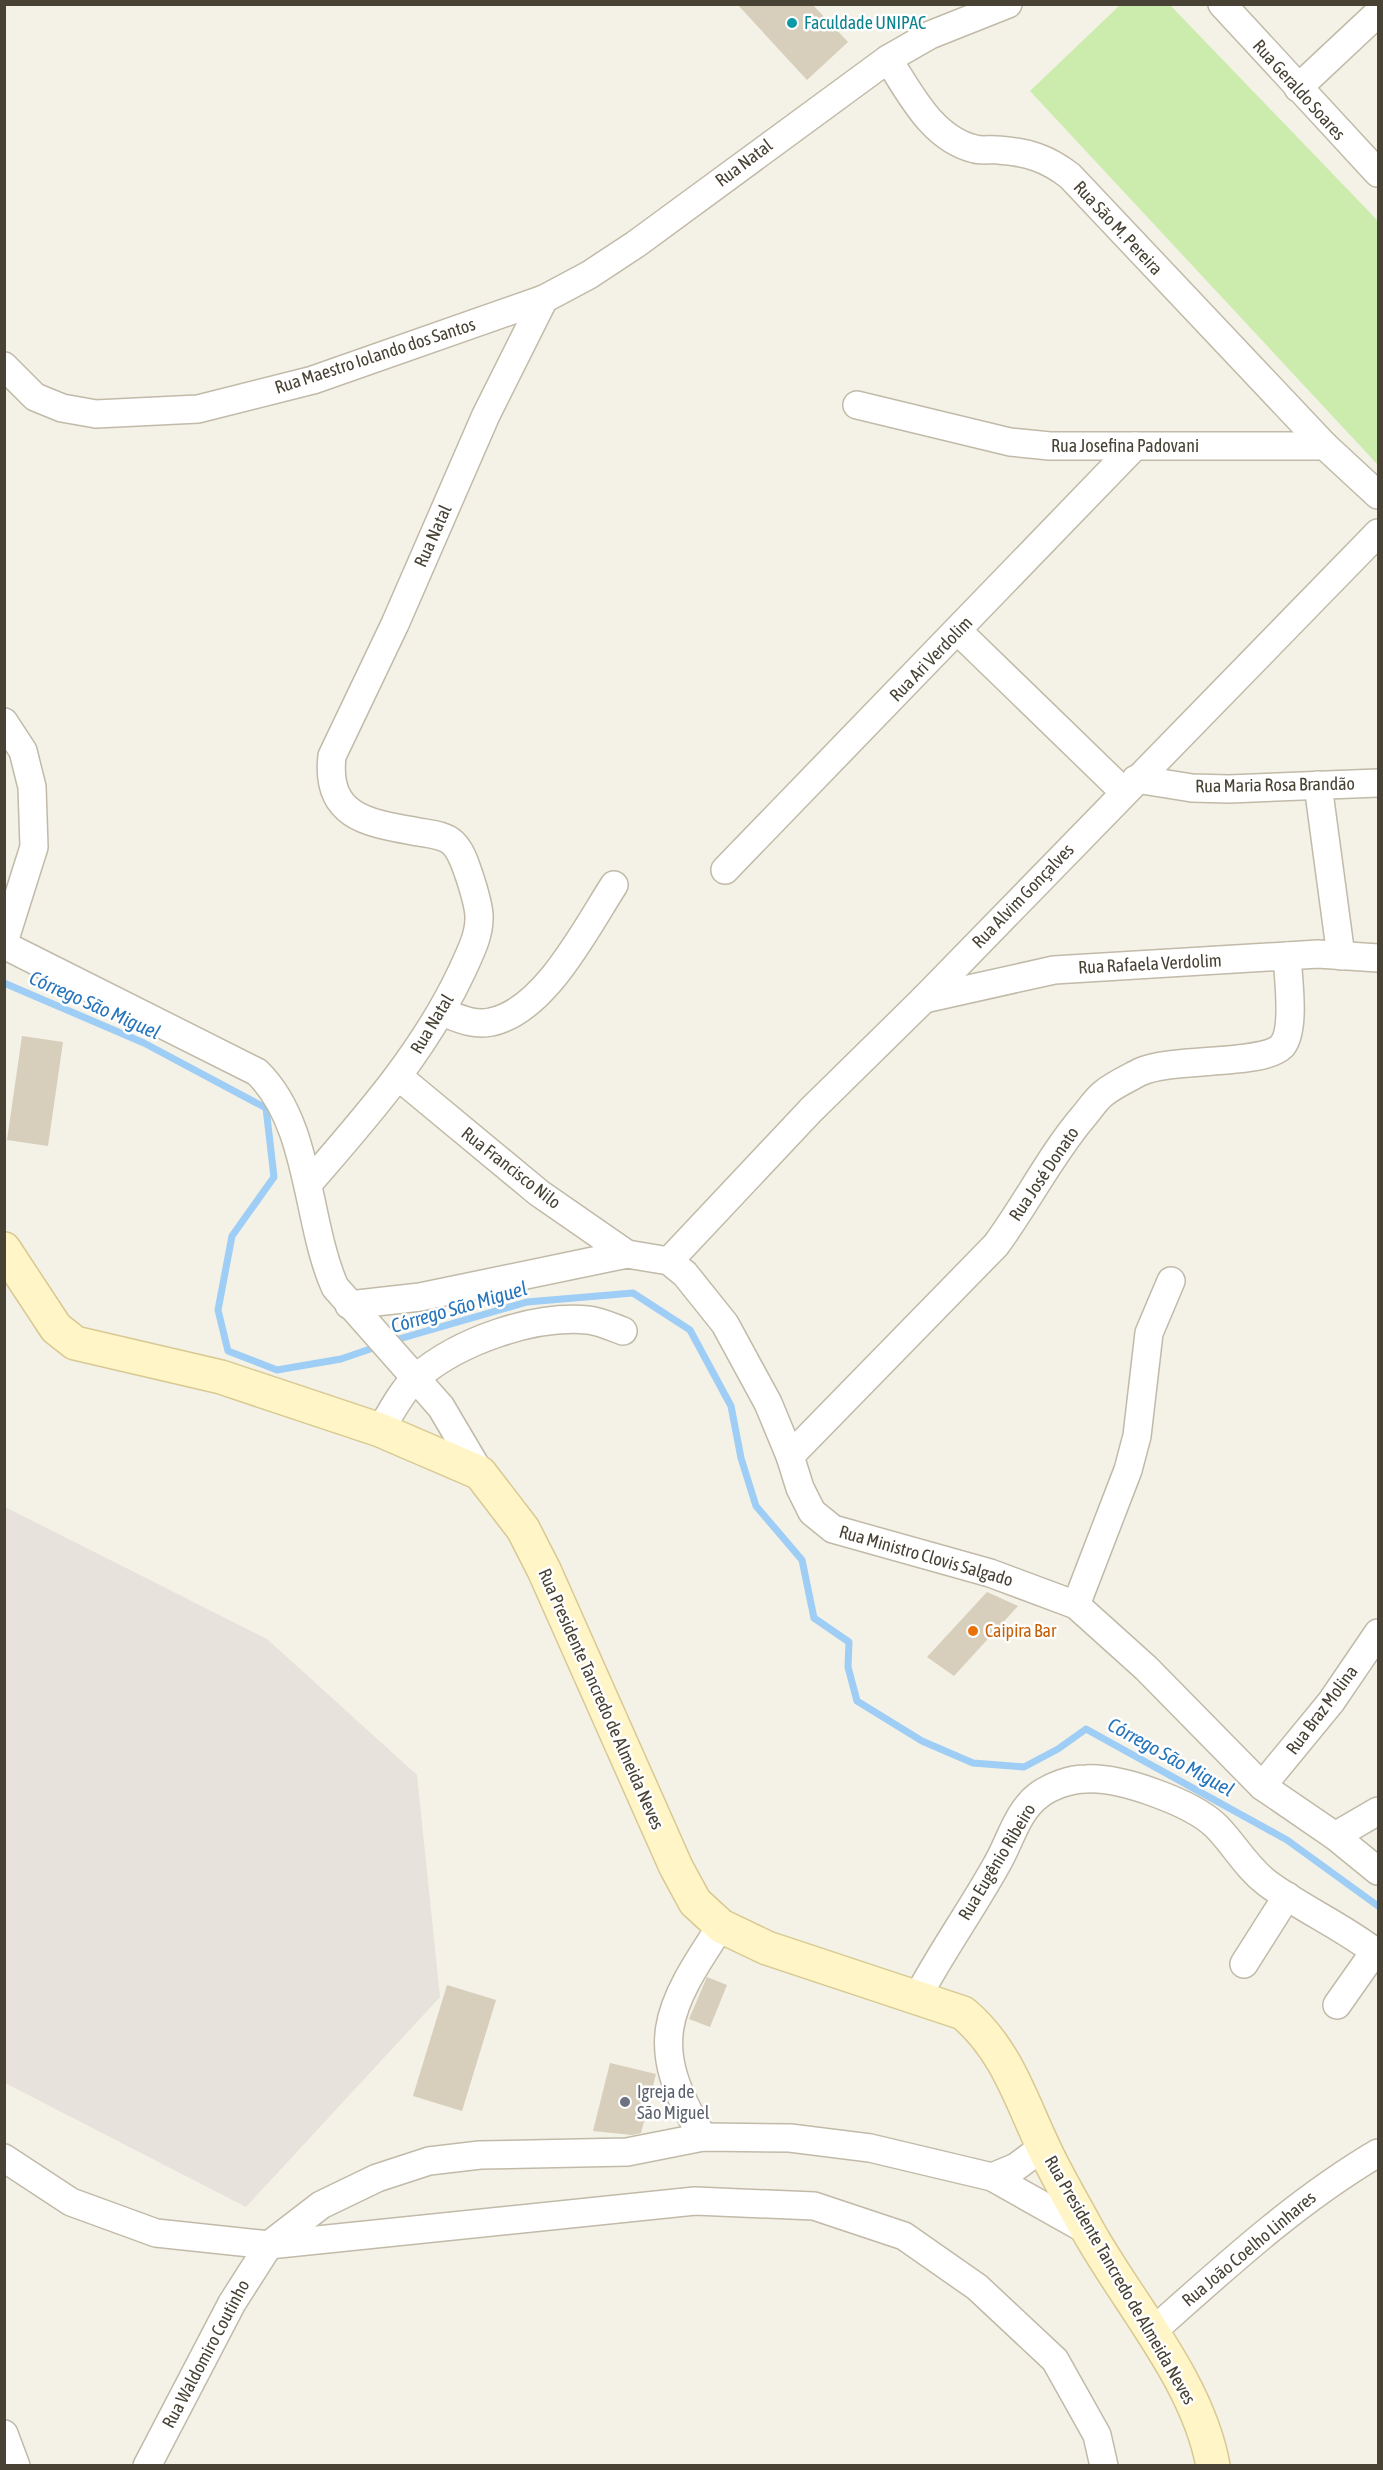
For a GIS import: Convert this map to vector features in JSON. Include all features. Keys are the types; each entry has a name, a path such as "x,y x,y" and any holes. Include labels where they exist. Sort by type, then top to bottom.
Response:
{"main road":[{"name":"Rua Presidente Tancredo de Almeida Neves","path":"4,1249 51,1322 75,1343 221,1377 380,1430 480,1473 523,1529 544,1570 676,1868 695,1902 721,1926 767,1948 918,1996 963,2013 983,2030 1002,2058 1043,2147 1088,2231 1153,2331 1194,2408 1213,2466"}],"street":[{"name":"Rua Natal","path":"309,1183 399,1077 442,1012 476,941 479,915 474,894 462,856 452,842 436,835 368,822 352,814 336,798 329,777 332,756 395,624 486,415 544,299 589,275 636,244 888,59 930,35 1008,4"},
{"name":"Rua Geraldo Soares","path":"1222,4 1378,173"},
{"path":"1298,88 1378,13"},
{"name":"Rua São M. Pereira","path":"888,59 926,117 957,142 976,149 1032,154 1053,164 1070,176 1325,446"},
{"name":"Rua Maestro Iolando dos Santos","path":"4,366 35,397 62,408 96,414 198,409 313,380 544,299"},
{"name":"Rua Josefina Padovani","path":"857,405 1010,442 1050,446 1325,446"},
{"name":"Rua Ari Verdolim","path":"725,870 1135,446"},
{"path":"1325,446 1378,495"},
{"name":"Rua Alvim Gonçalves","path":"669,1261 811,1110 924,999 1378,533"},
{"path":"958,631 1130,785"},
{"path":"4,722 23,751 33,787 34,847 4,944 256,1072 280,1099 309,1183 326,1267 335,1287 355,1311 627,1254 669,1261"},
{"name":"Rua Maria Rosa Brandão","path":"1130,785 1229,789 1378,783"},
{"path":"1318,784 1341,956"},
{"path":"442,1012 467,1022 490,1023 511,1016 531,1002 556,973 614,885"},
{"name":"Rua Rafaela Verdolim","path":"924,999 1054,970 1287,956 1378,958"},
{"name":"Rua José Donato","path":"790,1456 996,1245 1022,1210 1064,1139 1104,1093 1142,1071 1174,1062 1264,1054 1280,1048 1287,1040 1290,1024 1287,956"},
{"name":"Rua Francisco Nilo","path":"399,1077 539,1192 627,1254"},
{"name":"Rua Ministro Clovis Salgado","path":"669,1261 685,1274 725,1324 768,1403 790,1456 800,1488 812,1512 833,1529 990,1573 1076,1605 1146,1668 1262,1786 1335,1836 1378,1871"},
{"path":"1076,1605 1128,1470 1137,1436 1149,1333 1171,1281"},
{"name":"Rua Presidente Tancredo de Almeida Neves","path":"355,1311 411,1374 456,1430 480,1473"},
{"path":"380,1430 411,1374 476,1342 520,1326 550,1320 589,1320 623,1331"},
{"name":"Rua Braz Molina","path":"1262,1786 1330,1702 1378,1633"},
{"name":"Rua Eugênio Ribeiro","path":"918,1996 938,1959 999,1862 1024,1810 1038,1796 1054,1786 1086,1779 1119,1783 1164,1795 1214,1824 1250,1869 1287,1896 1377,1952"},
{"path":"1335,1836 1378,1810"},
{"path":"1244,1964 1287,1896"},
{"path":"703,2137 684,2106 667,2054 673,2014 686,1978 721,1926"},
{"path":"1337,2005 1377,1952"},
{"name":"Rua Waldomiro Coutinho","path":"147,2466 232,2303 269,2245 321,2205 377,2178 429,2161 480,2155 627,2152 703,2137 790,2138 870,2148 992,2177 1088,2231"},
{"path":"992,2177 1016,2167 1043,2147"},
{"name":"Rua João Coelho Linhares","path":"1153,2331 1277,2222 1346,2172 1378,2153"},
{"path":"4,2158 71,2202 156,2233 269,2245 695,2201 814,2206 904,2236 977,2287 1055,2360 1097,2435 1104,2466"},
{"path":"4,2434 16,2466"}],"shaded area":[{"path":"5,1507 267,1639 417,1775 440,1997 246,2207 5,2083"}],"green space":[{"path":"1120,5 1170,5 1378,221 1378,465 1030,91"}],"building":[{"name":"Faculdade UNIPAC","path":"737,4 812,4 848,42 807,80"},
{"path":"22,1036 63,1042 48,1146 7,1140"},
{"name":"Caipira Bar","path":"987,1592 1018,1606 954,1676 927,1657"},
{"path":"707,1977 727,1985 710,2027 689,2019"},
{"path":"447,1985 496,2000 462,2111 413,2096"},
{"name":"Igreja de São Miguel","path":"610,2063 656,2074 641,2133 632,2135 593,2131"}],"waterway":[{"name":"Córrego São Miguel","path":"4,983 144,1043 266,1108 274,1177 232,1236 218,1310 228,1351 277,1370 341,1359 379,1346"},
{"name":"Córrego São Miguel","path":"392,1341 527,1302 633,1293 690,1330 731,1406 741,1458 756,1506 802,1560 814,1618 849,1642 848,1667 857,1701 922,1741 973,1763 1024,1767 1058,1749 1086,1729 1287,1840 1378,1906"}],"place":[{"name":"Faculdade UNIPAC","path":"792,23"},
{"name":"Caipira Bar","path":"973,1631"},
{"name":"Igreja de São Miguel","path":"625,2102"}]}
